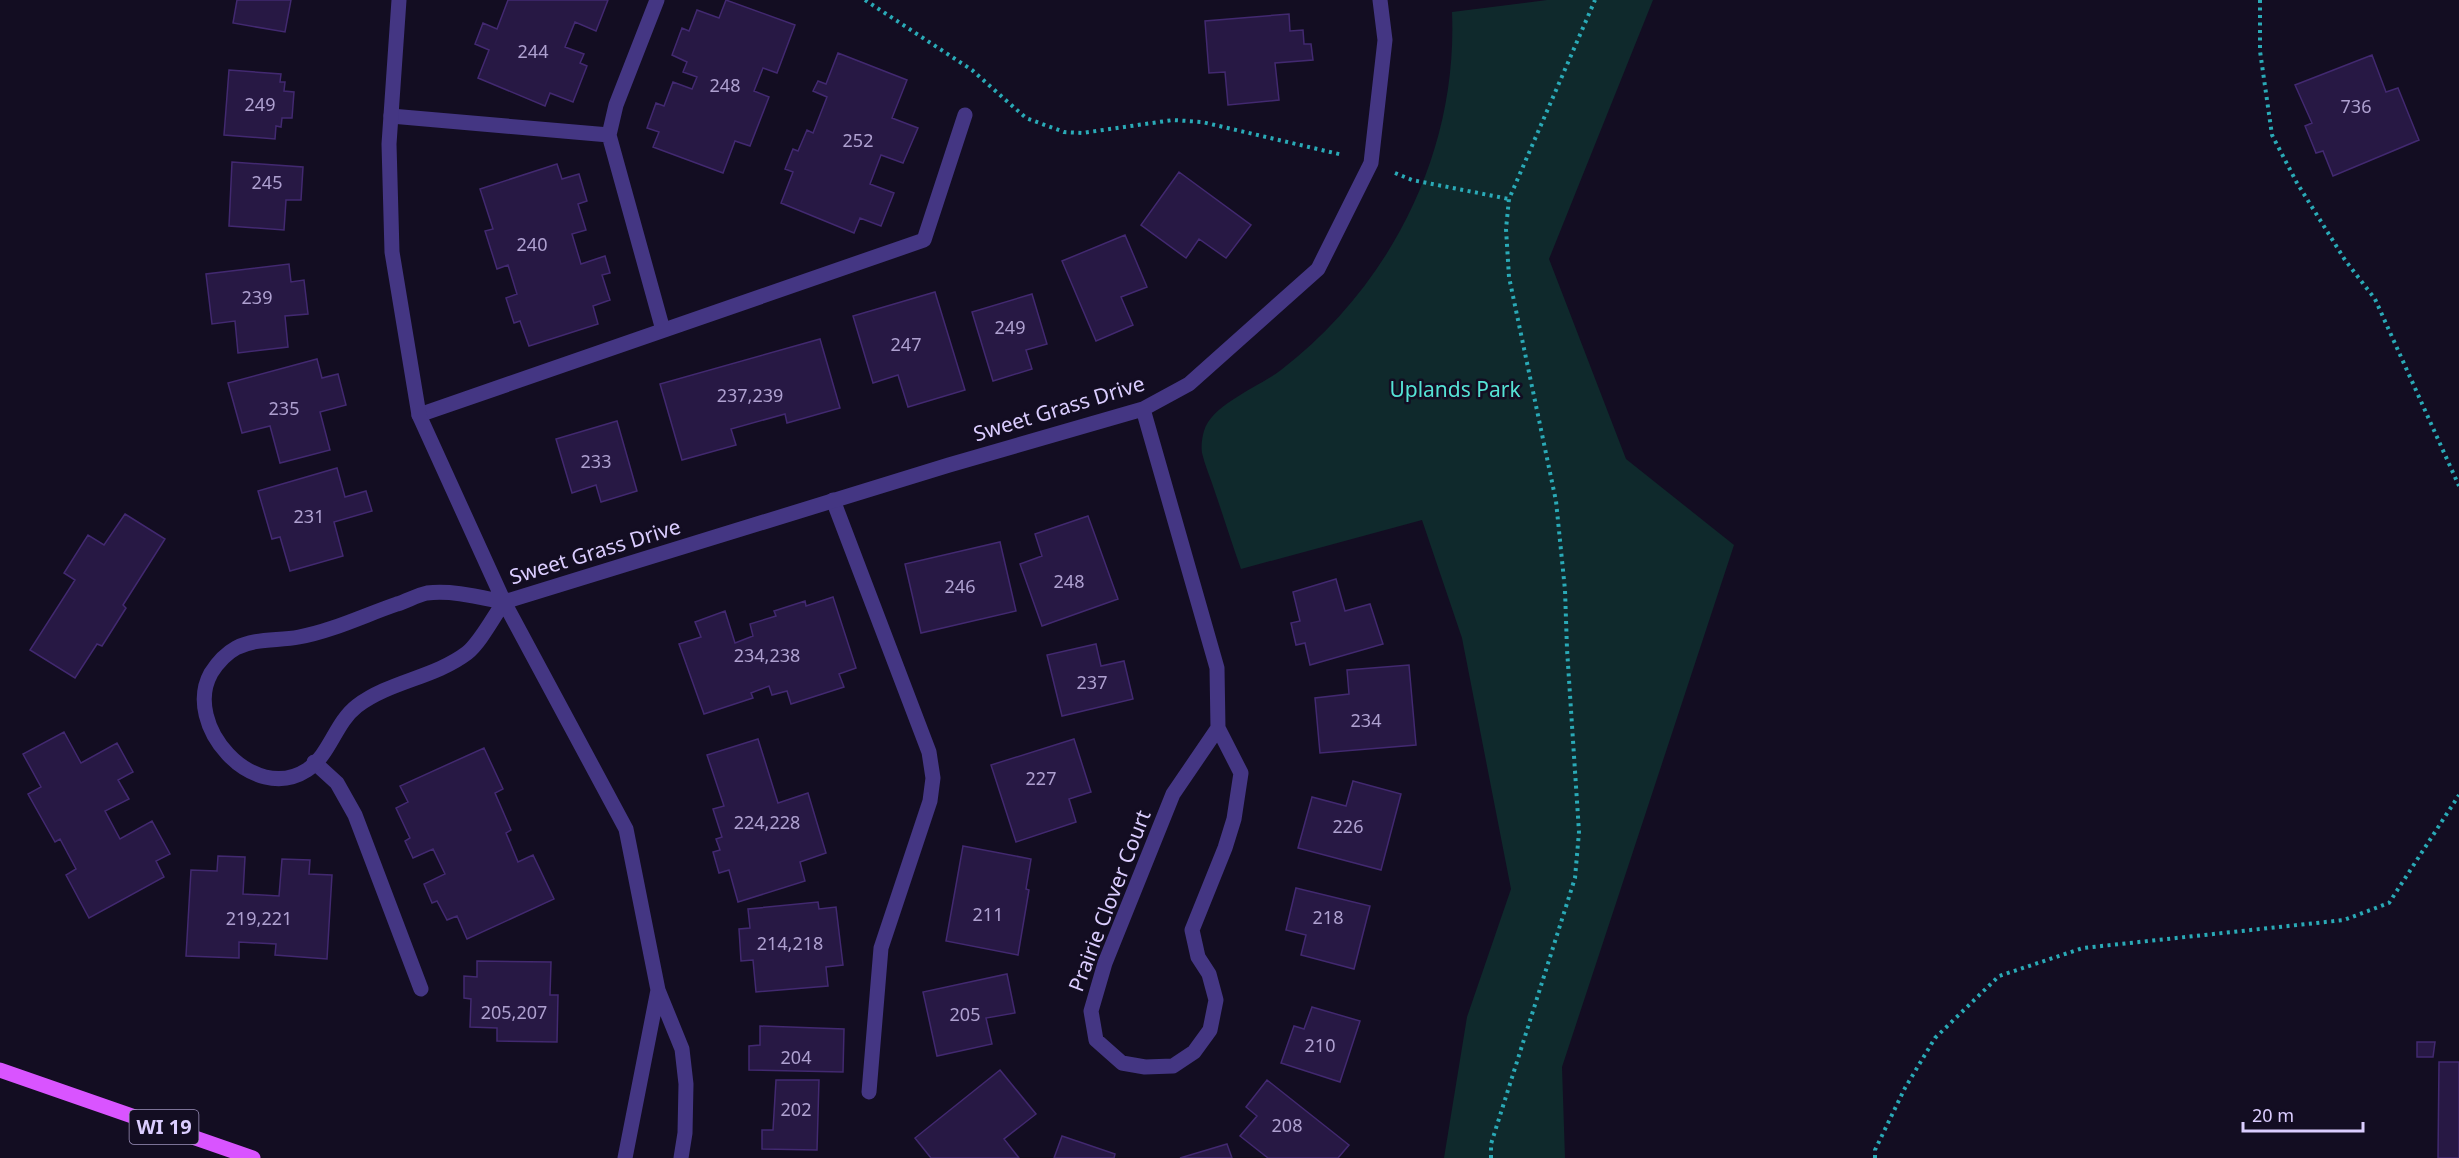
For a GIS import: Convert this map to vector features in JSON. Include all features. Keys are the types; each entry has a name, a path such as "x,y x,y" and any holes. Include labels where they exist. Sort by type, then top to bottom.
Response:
{"main road":[{"name":"WI 19","path":"0,1070 253,1158"}],"street":[{"path":"399,0 389,144 392,252 419,415 504,602 626,829 658,990 682,1049 686,1094 685,1133 681,1158"},
{"path":"657,0 616,105 609,135 663,330"},
{"name":"Sweet Grass Drive","path":"504,602 833,500 1143,409 1189,384 1318,269 1371,163 1385,40 1380,0"},
{"path":"419,415 924,240 965,115"},
{"path":"391,116 609,135"},
{"name":"Prairie Clover Court","path":"1143,409 1217,668 1218,728 1241,773 1234,819 1225,848 1192,930 1198,957 1209,974 1216,1000 1210,1030 1194,1052 1173,1066 1145,1067 1122,1063 1096,1040 1091,1011 1105,963 1173,794 1218,728"},
{"path":"833,500 929,752 933,778 930,801 881,948 869,1092"},
{"path":"427,593 465,594 504,602 469,652 444,668 371,696 354,708 326,749 307,770 284,778 264,777 243,768 224,753 210,727 202,697 210,676 221,659 238,647 262,640 299,637 324,630 427,593"},
{"path":"314,762 337,783 355,815 421,989"},
{"path":"625,1158 658,990"}],"path":[{"path":"865,0 972,70 1026,118 1064,132 1082,133 1173,120 1202,122 1371,163 1412,180 1509,199"},
{"path":"1491,1158 1491,1144 1575,878 1579,832 1565,590 1556,501 1509,277 1506,229 1509,199 1595,0"},
{"path":"2260,0 2260,51 2272,135 2297,183 2345,260 2375,299 2459,486"},
{"path":"1875,1158 1875,1150 1905,1088 1935,1038 1999,976 2083,948 2344,920 2389,903 2459,795"}],"green space":[{"name":"Uplands Park","path":"1547,0 1653,0 1549,259 1626,459 1734,545 1562,1067 1565,1158 1444,1158 1467,1017 1511,889 1462,638 1422,520 1241,569 1205,463 1202,442 1204,431 1216,412 1281,370 1320,336 1355,298 1385,256 1410,212 1430,164 1443,115 1451,64 1452,12"}],"building":[{"path":"237,0 291,0 285,32 233,23"},
{"path":"508,0 608,0 596,31 575,22 565,47 584,54 580,63 587,66 573,102 550,93 545,106 478,78 489,50 475,44 483,23 497,29"},
{"path":"726,0 795,25 777,73 763,68 754,91 769,97 750,146 735,141 723,173 653,147 659,132 647,128 656,103 664,106 673,82 692,89 697,77 683,72 687,62 672,55 682,28 689,31 697,10 719,18"},
{"path":"1289,14 1290,31 1303,30 1304,44 1311,44 1313,60 1275,63 1279,100 1228,105 1225,72 1209,73 1205,21"},
{"path":"838,53 907,80 892,118 918,128 903,163 881,155 870,184 894,193 881,226 860,218 854,233 781,203 793,172 785,169 793,149 798,151 807,130 813,133 827,97 813,91 818,81 826,84"},
{"path":"2372,55 2386,92 2398,88 2419,140 2333,176 2323,151 2316,153 2305,126 2312,123 2295,85"},
{"path":"229,70 281,74 280,82 285,82 284,91 294,92 292,118 282,118 281,127 276,126 275,139 224,135"},
{"path":"232,162 303,167 301,200 286,200 284,230 229,226"},
{"path":"557,164 562,179 579,174 587,201 578,204 586,230 572,234 581,264 605,256 610,273 602,275 610,300 593,306 598,324 529,346 520,321 514,323 506,298 517,294 508,265 497,269 485,231 493,229 480,189"},
{"path":"1179,172 1251,225 1226,258 1199,239 1186,258 1141,225"},
{"path":"1125,235 1147,287 1121,297 1133,325 1096,341 1062,261"},
{"path":"289,264 291,282 304,280 308,314 285,316 288,347 238,353 235,321 212,324 206,274"},
{"path":"935,292 965,390 908,407 898,375 873,383 853,316"},
{"path":"1032,294 1047,344 1026,350 1032,369 993,381 972,312"},
{"path":"820,339 840,408 787,423 785,414 731,429 736,445 682,460 660,384"},
{"path":"317,359 322,378 338,374 346,405 320,412 330,450 280,463 270,426 242,433 228,383"},
{"path":"617,421 637,491 601,502 596,485 572,493 556,439"},
{"path":"337,468 345,497 366,491 372,511 334,522 343,556 290,571 280,537 272,539 258,491"},
{"path":"125,514 165,539 123,605 126,608 102,646 97,644 75,678 30,650 75,580 64,573 88,535 104,545"},
{"path":"1088,516 1118,599 1042,626 1020,564 1042,556 1035,534"},
{"path":"1000,542 1016,611 921,633 905,564"},
{"path":"1336,579 1345,611 1370,604 1383,644 1310,665 1305,643 1296,645 1291,623 1300,621 1293,592"},
{"path":"833,597 856,668 839,674 844,687 791,704 787,691 772,695 769,686 751,693 753,698 704,714 679,644 701,637 695,622 725,611 735,643 753,636 750,624 776,616 774,611 805,601 806,606"},
{"path":"1096,644 1101,666 1124,661 1133,699 1062,716 1047,655"},
{"path":"1409,665 1416,745 1320,753 1315,698 1349,694 1347,670"},
{"path":"64,732 81,763 117,743 133,772 118,780 129,799 105,811 120,839 152,821 170,854 156,861 164,877 89,918 66,875 76,869 60,839 55,842 28,794 41,787 23,754"},
{"path":"758,739 778,803 808,793 826,853 800,862 805,881 738,902 729,870 719,873 713,852 720,850 716,839 722,837 713,809 724,806 707,755"},
{"path":"1074,739 1091,792 1069,799 1076,822 1016,842 991,765"},
{"path":"484,748 503,789 495,793 511,830 506,833 518,862 533,855 554,899 467,939 457,916 447,920 437,901 432,903 424,884 445,874 433,849 413,858 405,841 410,838 396,808 408,802 400,786"},
{"path":"1353,781 1401,794 1381,870 1298,848 1312,797 1346,806"},
{"path":"963,846 1031,859 1026,889 1029,890 1018,955 946,941"},
{"path":"218,856 245,857 243,894 279,896 282,859 310,860 309,874 332,875 327,959 275,955 276,944 239,942 239,958 186,956 191,870 217,871"},
{"path":"1296,888 1370,906 1354,969 1301,955 1306,935 1286,930"},
{"path":"818,902 819,909 836,907 843,965 826,967 828,986 756,992 753,960 741,961 739,929 750,928 748,909"},
{"path":"477,961 551,962 550,995 558,995 557,1042 497,1041 497,1028 470,1027 471,999 464,998 464,976 477,977"},
{"path":"1007,974 1015,1013 986,1018 992,1044 937,1056 923,992"},
{"path":"1312,1007 1360,1021 1340,1082 1281,1063 1294,1026 1304,1029"},
{"path":"760,1026 844,1029 843,1072 749,1070 749,1046 760,1045"},
{"path":"2417,1042 2435,1042 2433,1057 2417,1057"},
{"path":"2439,1062 2459,1062 2459,1158 2438,1158"},
{"path":"1000,1070 1036,1114 1004,1139 1019,1158 931,1158 915,1138"},
{"path":"776,1080 819,1080 817,1150 762,1149 762,1130 773,1130"},
{"path":"1267,1080 1349,1145 1338,1158 1268,1158 1240,1136 1257,1116 1246,1107"},
{"path":"1062,1136 1115,1154 1114,1158 1054,1158"},
{"path":"1227,1144 1232,1158 1180,1158"}]}
